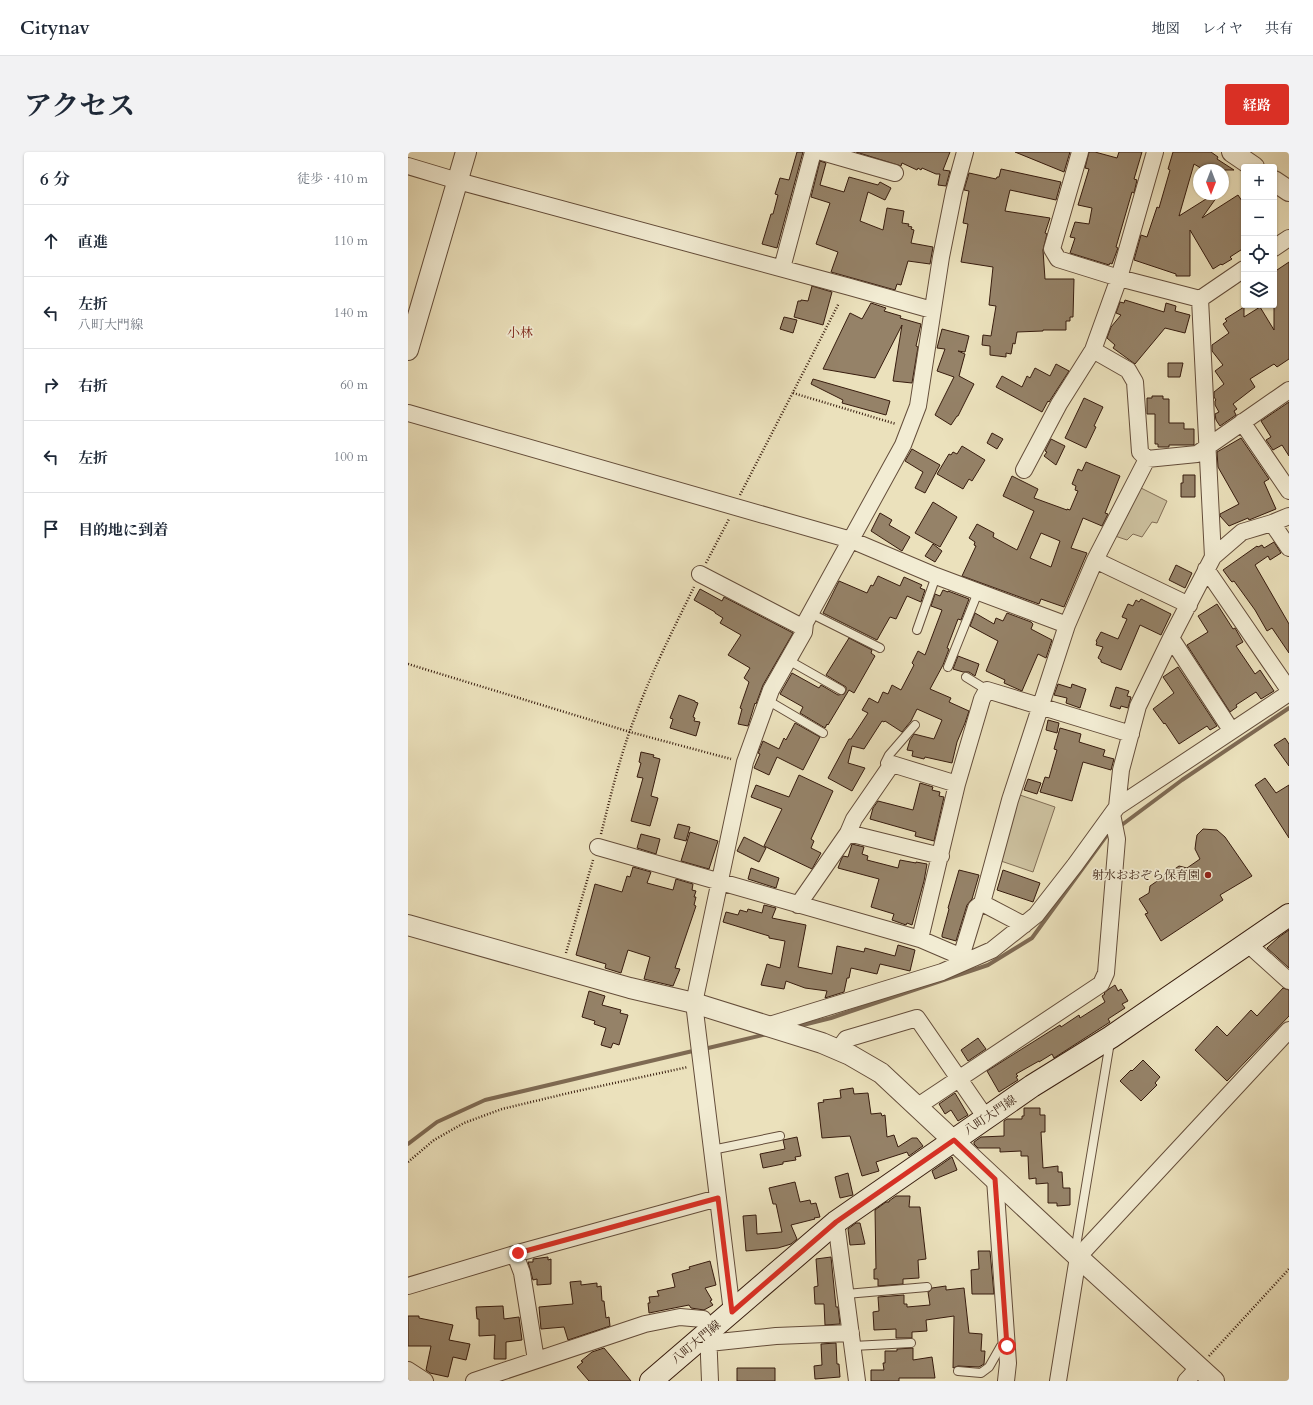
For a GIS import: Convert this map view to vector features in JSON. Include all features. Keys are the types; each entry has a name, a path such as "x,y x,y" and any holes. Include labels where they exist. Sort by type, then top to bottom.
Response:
{"main road":[{"name":"八町大門線","path":"651,1381 708,1338 732,1312 836,1222 1032,1086 1111,1037 1289,915"}],"street":[{"path":"408,350 466,152"},
{"path":"782,268 813,152"},
{"path":"822,152 861,157 895,173"},
{"path":"732,1312 694,1003 745,762 767,700 771,690 804,632 807,621 903,445 918,406 932,310 951,207 965,152"},
{"path":"1080,152 1052,249 1058,259 1119,278 1200,299 1241,271"},
{"path":"1024,470 1060,404 1093,350 1119,278 1155,152"},
{"path":"1232,152 1250,164"},
{"path":"408,166 458,181 932,310"},
{"path":"1277,183 1289,191"},
{"path":"1277,246 1289,238"},
{"path":"766,1026 942,972 965,959 992,950 1036,915 1075,865 1114,810 1231,730 1289,693 1210,563 1200,299"},
{"path":"1093,350 1128,370 1136,382 1140,452 1147,459"},
{"path":"1147,459 1197,454 1289,390"},
{"path":"408,413 851,540 936,576 1067,626"},
{"path":"1242,422 1289,491"},
{"path":"965,959 976,908 982,903 1010,800 1067,626 1095,560 1147,459"},
{"path":"918,1106 1101,984 1106,973 1117,838 1114,810 1121,770 1138,706 1210,563 1242,532 1289,516"},
{"path":"1272,523 1289,548"},
{"path":"1095,560 1189,605"},
{"path":"700,574 807,621"},
{"path":"1171,638 1231,730"},
{"path":"920,939 957,784 982,700 987,690 1131,734"},
{"path":"798,904 848,833 854,819 892,764 957,784"},
{"path":"848,833 941,856"},
{"path":"598,847 920,939 965,959"},
{"path":"982,903 1024,925"},
{"path":"408,926 630,988 694,1003 822,1043 882,1073 1078,1257 1193,1374 1214,1381"},
{"path":"1248,944 1289,981"},
{"path":"838,1050 846,1039 917,1018 986,1118"},
{"path":"1058,1381 1078,1257 1289,1030"},
{"path":"995,1179 1008,1363 1006,1381"},
{"path":"408,1286 515,1254 718,1198"},
{"path":"836,1222 857,1381"},
{"path":"515,1254 522,1273 536,1360"},
{"path":"474,1381 645,1324 680,1317 703,1319 708,1338 710,1381"},
{"path":"708,1338 776,1336 852,1339"},
{"path":"408,1370 425,1381"}],"lane":[{"path":"917,630 936,576"},
{"path":"948,667 978,592"},
{"path":"807,621 880,648"},
{"path":"788,660 841,690"},
{"path":"966,677 987,690"},
{"path":"767,700 823,733"},
{"path":"890,768 886,763 889,755 915,725"},
{"path":"1078,1257 1076,1246 1111,1037"},
{"path":"712,1150 780,1136"},
{"path":"846,1294 927,1287"},
{"path":"852,1339 910,1343"},
{"path":"958,1371 981,1373 989,1367 1001,1346 1007,1346"}],"path":[{"path":"561,968 595,852 598,847 635,716 671,634 700,574 839,303"},
{"path":"793,393 910,428"},
{"path":"408,664 630,732 745,762"},
{"path":"408,1162 434,1140 458,1126 502,1109 702,1064"},
{"path":"1193,1374 1289,1269"}],"shaded area":[{"path":"1141,488 1167,501 1157,523 1152,522 1142,537 1133,534 1127,540 1112,535"},
{"path":"1020,795 1055,807 1033,872 998,860"}],"building":[{"path":"797,152 803,152 777,248 762,244 771,214 773,214 778,195 775,194 780,178 789,180"},
{"path":"856,152 950,152 943,170 950,171 946,186 938,185 940,174 936,174 922,168 921,170 918,168 917,170 902,163 901,166"},
{"path":"1015,152 1070,152 1064,172"},
{"path":"1089,152 1095,152 1117,158 1119,152 1142,152 1134,179 1137,180 1134,193 1132,192 1116,247 1118,248 1112,264 1110,263 1109,265 1070,253 1075,238 1070,237 1075,222 1089,224 1092,208 1078,205 1089,169 1085,168"},
{"path":"1173,152 1211,152 1218,157 1217,159 1225,164 1193,164 1179,216 1204,200 1215,200 1202,218 1238,195 1241,200 1241,250 1230,257 1232,259 1213,269 1190,230 1190,276 1176,276 1176,274 1134,260 1141,235 1147,237 1157,207 1159,208 1170,170 1168,169"},
{"path":"820,161 826,163 820,185 844,192 849,177 878,185 880,182 891,188 885,200 868,192 860,221 883,230 887,208 904,211 902,223 909,224 908,226 912,227 911,229 914,230 911,243 933,247 930,264 908,261 901,285 897,284 895,290 831,272 838,252 816,244 830,203 811,197"},
{"path":"1001,169 1061,182 1056,200 1010,190 1005,211 1050,218 1045,233 1047,234 1043,250 1045,279 1074,279 1073,317 1070,317 1070,321 1066,321 1066,330 1017,332 1015,344 1013,343 1011,354 1006,353 1006,357 990,355 990,346 982,345 983,335 991,336 996,306 989,305 993,267 961,262 968,224 963,223 969,191 964,190 969,173 996,179 999,177"},
{"path":"1289,262 1289,359 1277,367 1274,364 1250,379 1255,387 1233,404 1237,409 1234,411 1236,415 1220,426 1216,420 1215,414 1219,412 1215,405 1216,400 1214,397 1214,392 1224,384 1215,371 1223,365 1212,351 1212,345 1229,333 1223,324 1227,321 1225,319 1242,308 1244,308 1244,317 1261,308 1274,330 1274,308 1277,308 1277,270"},
{"path":"812,286 832,292 823,325 794,317 798,301 808,301"},
{"path":"1125,300 1164,312 1166,303 1176,306 1175,311 1190,315 1185,333 1165,328 1135,364 1113,348 1115,345 1107,338 1111,327 1121,315 1116,313 1120,302 1124,303"},
{"path":"871,303 886,308 884,311 901,316 900,318 921,324 916,346 918,347 912,383 893,381 902,325 875,378 823,369 850,313 862,319"},
{"path":"784,317 797,320 793,333 780,329"},
{"path":"942,329 969,336 965,352 958,351 965,354 959,376 974,384 958,416 951,425 935,415 954,377 937,371 945,349 937,348"},
{"path":"1168,363 1183,363 1180,377 1168,377"},
{"path":"1056,364 1069,371 1042,412 996,387 1002,376 1022,387 1027,376 1030,378 1035,368 1050,376"},
{"path":"813,379 890,401 886,415 842,403 843,400 811,384"},
{"path":"1152,396 1163,396 1163,399 1169,399 1169,423 1184,423 1184,429 1194,429 1194,445 1169,445 1169,447 1158,447 1158,444 1155,444 1155,414 1147,414 1147,398 1152,398"},
{"path":"1084,398 1103,407 1086,448 1065,438"},
{"path":"1289,402 1289,456 1282,445 1273,450 1266,440 1271,437 1261,421"},
{"path":"992,433 1003,439 997,449 987,443"},
{"path":"1241,438 1269,479 1264,482 1276,509 1229,526 1220,514 1239,504 1218,467 1217,452"},
{"path":"1051,439 1065,446 1056,465 1044,456 1047,452 1045,451"},
{"path":"962,446 985,460 972,481 969,479 963,489 937,474 949,454 951,455 953,452 957,454"},
{"path":"912,449 940,465 925,493 915,488 923,472 905,461"},
{"path":"1086,462 1120,476 1105,513 1108,514 1102,526 1083,518 1071,548 1087,553 1064,607 1041,599 1039,604 962,576 976,546 974,545 975,542 969,538 977,524 994,533 993,537 1017,550 1034,511 1003,496 1012,476 1038,489 1034,498 1070,510 1078,491 1075,490 1076,486 1072,484 1078,469 1082,471","holes":["1041,533 1060,541 1051,567 1030,558"]},
{"path":"1183,475 1195,475 1195,497 1181,497 1181,483 1183,483"},
{"path":"933,502 957,517 940,547 915,533"},
{"path":"880,513 892,520 889,525 910,537 902,551 871,531"},
{"path":"1274,542 1281,553 1270,560 1268,556 1255,565 1289,624 1289,653 1272,628 1267,631 1255,610 1234,581 1231,581 1223,570 1257,546 1262,545 1264,548"},
{"path":"933,544 942,551 935,562 925,556"},
{"path":"1176,565 1192,573 1185,588 1169,580"},
{"path":"878,576 900,586 904,577 922,585 920,588 925,590 921,602 907,596 896,619 890,617 877,640 823,613 839,581 867,593 871,585 873,586"},
{"path":"700,589 722,601 724,597 793,633 763,685 756,704 755,703 748,726 738,724 742,709 740,708 749,682 744,678 750,668 728,655 741,635 720,623 723,618 715,612 694,600"},
{"path":"943,590 969,599 961,620 958,619 947,648 949,649 943,665 930,689 951,698 949,702 969,711 957,742 952,763 925,757 924,759 912,756 913,751 907,750 910,740 914,734 934,739 942,720 917,709 911,721 902,732 885,721 882,721 864,749 852,746 848,763 865,768 852,791 828,778 849,739 851,739 868,713 862,710 869,698 878,703 883,692 888,694 892,685 901,690 914,665 912,663 918,651 925,655 942,610 931,606 935,594 940,596"},
{"path":"1141,599 1171,614 1161,635 1140,625 1121,670 1101,662 1098,658 1103,647 1096,645 1096,641 1101,632 1118,639 1127,619 1122,617 1128,604 1133,606 1136,600 1139,602"},
{"path":"1217,604 1233,629 1235,628 1243,642 1236,646 1255,674 1260,670 1274,691 1261,699 1256,692 1236,705 1237,707 1230,712 1187,645 1208,632 1198,616"},
{"path":"975,613 994,624 996,618 1003,621 1007,613 1031,622 1033,624 1031,629 1052,640 1046,658 1038,654 1022,691 1004,683 1005,680 986,671 998,641 970,626"},
{"path":"849,638 872,650 871,653 875,656 854,693 849,690 825,728 800,713 803,707 780,694 792,673 819,688 821,685 838,695 844,694 846,687 826,675"},
{"path":"958,656 979,664 975,676 969,672 953,669"},
{"path":"1178,667 1217,726 1210,730 1207,726 1179,744 1165,723 1164,724 1153,709 1174,693 1163,677"},
{"path":"1058,684 1071,688 1072,684 1086,689 1080,708 1066,703 1067,698 1054,695"},
{"path":"1116,687 1129,691 1127,696 1131,697 1128,708 1121,706 1120,709 1110,706"},
{"path":"679,695 698,703 693,717 695,718 694,721 700,722 696,736 670,728 673,719 670,718"},
{"path":"1048,720 1059,723 1057,733 1046,730"},
{"path":"795,723 820,737 803,770 777,757 769,775 754,768 760,754 758,753 763,741 779,749 784,738 786,740"},
{"path":"1060,728 1081,734 1079,742 1105,750 1103,756 1114,759 1111,770 1083,762 1072,801 1040,792 1045,777 1049,778 1057,750 1054,749"},
{"path":"1285,738 1289,744 1289,766 1274,745"},
{"path":"641,752 654,755 653,757 660,759 651,796 658,798 650,826 631,821 643,778 637,777 641,763 639,762"},
{"path":"799,775 833,791 811,839 814,841 811,848 821,853 812,869 764,846 782,809 751,797 756,785 789,797"},
{"path":"1265,778 1276,793 1289,785 1289,838 1255,785"},
{"path":"1028,779 1041,783 1037,794 1024,790"},
{"path":"920,783 933,787 932,790 940,792 939,796 944,797 934,841 915,836 916,832 870,819 873,808 878,801 913,810"},
{"path":"678,824 690,827 686,841 674,838"},
{"path":"1203,829 1217,830 1225,837 1252,876 1220,895 1223,900 1161,941 1145,914 1148,913 1139,899 1149,893 1150,886 1179,866 1187,868 1200,859 1195,849 1197,835"},
{"path":"690,832 718,841 709,869 681,861"},
{"path":"641,834 660,839 656,854 637,848"},
{"path":"744,837 766,848 759,862 737,851"},
{"path":"852,844 864,847 862,854 868,856 867,860 898,868 900,860 927,864 912,925 907,923 906,925 892,920 894,914 871,907 879,879 838,868 843,856 848,857"},
{"path":"633,867 651,872 647,883 673,890 676,879 693,884 692,890 696,891 694,905 696,906 675,968 680,969 673,986 644,979 650,957 628,950 621,973 605,968 606,964 576,955 595,884 622,892 627,876 630,877"},
{"path":"751,868 779,878 776,888 748,879"},
{"path":"959,870 979,875 972,899 967,905 956,941 942,937 942,935"},
{"path":"1003,870 1040,883 1033,902 997,890"},
{"path":"764,905 776,908 772,918 806,925 798,967 832,974 837,946 864,952 865,948 895,956 898,945 915,950 910,971 880,964 877,974 851,968 844,992 825,998 827,991 805,988 786,981 784,989 761,985 767,964 780,968 785,941 769,938 769,936 723,922 726,912 738,915 740,910 747,912 748,909 762,913"},
{"path":"1289,930 1289,968 1267,948"},
{"path":"1115,985 1118,991 1121,989 1128,1001 1122,1004 1125,1008 1108,1019 1110,1022 1054,1058 1052,1054 1016,1074 1018,1076 1016,1077 1018,1080 999,1092 987,1071 1060,1025 1061,1027 1079,1015 1080,1018 1105,1002 1102,996"},
{"path":"1283,988 1289,990 1289,1016 1227,1081 1195,1050 1217,1026 1227,1036 1251,1010 1257,1016"},
{"path":"589,991 605,996 602,1005 621,1010 620,1013 628,1015 619,1045 613,1043 611,1048 601,1045 606,1028 594,1024 595,1021 582,1017"},
{"path":"978,1038 986,1049 968,1061 961,1050"},
{"path":"1143,1060 1160,1077 1155,1083 1157,1085 1141,1101 1120,1081"},
{"path":"853,1088 854,1094 868,1093 871,1114 881,1113 882,1116 885,1115 887,1137 894,1135 898,1147 912,1138 917,1138 923,1146 909,1156 907,1152 876,1162 879,1171 862,1176 850,1136 822,1138 818,1103 824,1102 823,1100 841,1098 840,1090"},
{"path":"955,1093 968,1115 958,1121 951,1110 945,1114 939,1104"},
{"path":"1024,1108 1040,1108 1040,1115 1045,1115 1045,1132 1041,1132 1043,1168 1058,1166 1058,1172 1062,1172 1063,1188 1070,1188 1070,1205 1057,1206 1057,1203 1048,1203 1048,1183 1036,1184 1036,1178 1029,1179 1028,1156 1021,1156 1021,1151 1000,1152 1000,1148 978,1148 974,1144 974,1142 981,1137 1004,1136 1004,1121 1007,1119 1022,1119 1022,1116 1024,1116"},
{"path":"797,1137 801,1156 795,1157 796,1160 763,1168 760,1154 785,1149 783,1140"},
{"path":"952,1157 957,1170 935,1179 932,1171"},
{"path":"848,1173 853,1195 840,1198 835,1177"},
{"path":"795,1182 800,1202 810,1200 811,1204 816,1203 820,1217 791,1225 797,1239 791,1244 778,1248 746,1251 743,1216 756,1215 757,1234 782,1232 776,1204 773,1204 769,1188"},
{"path":"896,1196 910,1196 909,1207 920,1207 926,1259 918,1260 919,1278 903,1279 903,1284 878,1286 878,1279 874,1279 874,1269 876,1269 875,1210"},
{"path":"856,1223 860,1223 865,1244 850,1245 848,1229"},
{"path":"978,1251 990,1251 994,1294 972,1294 971,1270 979,1269"},
{"path":"548,1257 548,1260 551,1259 551,1284 537,1285 537,1279 533,1280 528,1262 533,1262 533,1259"},
{"path":"831,1257 836,1307 838,1307 840,1324 825,1325 824,1304 815,1304 814,1287 818,1286 816,1259"},
{"path":"710,1261 716,1285 705,1288 712,1300 710,1301 713,1305 704,1310 691,1308 689,1305 649,1313 649,1297 659,1296 657,1291 675,1287 672,1274"},
{"path":"581,1281 581,1285 597,1283 597,1287 601,1286 602,1301 604,1301 606,1318 609,1317 610,1326 568,1340 564,1327 541,1329 539,1307 573,1304 570,1282"},
{"path":"946,1286 946,1290 964,1288 969,1333 982,1334 981,1351 985,1351 984,1364 979,1367 958,1366 953,1368 954,1316 926,1320 927,1331 912,1332 912,1338 896,1338 896,1329 874,1330 873,1312 879,1311 878,1297 904,1295 904,1304 907,1304 907,1307 930,1305 928,1292 932,1288"},
{"path":"503,1306 504,1319 519,1317 522,1340 506,1342 506,1359 494,1359 495,1335 479,1336 479,1319 477,1319 476,1307"},
{"path":"408,1316 419,1316 419,1318 453,1325 449,1340 470,1344 466,1360 453,1357 448,1377 430,1373 426,1370 431,1346 408,1346"},
{"path":"836,1343 837,1364 839,1364 840,1377 815,1379 814,1366 822,1365 821,1344"},
{"path":"604,1348 631,1381 589,1381 577,1367 583,1362 581,1361 592,1352"},
{"path":"913,1348 913,1360 932,1357 935,1378 899,1378 899,1381 871,1381 871,1370 884,1370 883,1363 885,1363 885,1351 897,1351 897,1349"},
{"path":"737,1368 775,1368 775,1381 737,1381"}],"waterway":[{"path":"1119,827 1182,780 1289,708"},
{"path":"795,1027 831,1018 988,965 1032,938 1107,835 1112,832"},
{"path":"704,1049 767,1034"},
{"path":"408,1144 437,1122 485,1100 697,1050"}],"place":[{"name":"射水おおぞら保育園","path":"1208,875"}],"district":[{"name":"小林","path":"520,333"}],"route":[{"path":"518,1253 718,1198 732,1312 836,1222 954,1140 995,1179 1007,1346"}]}
